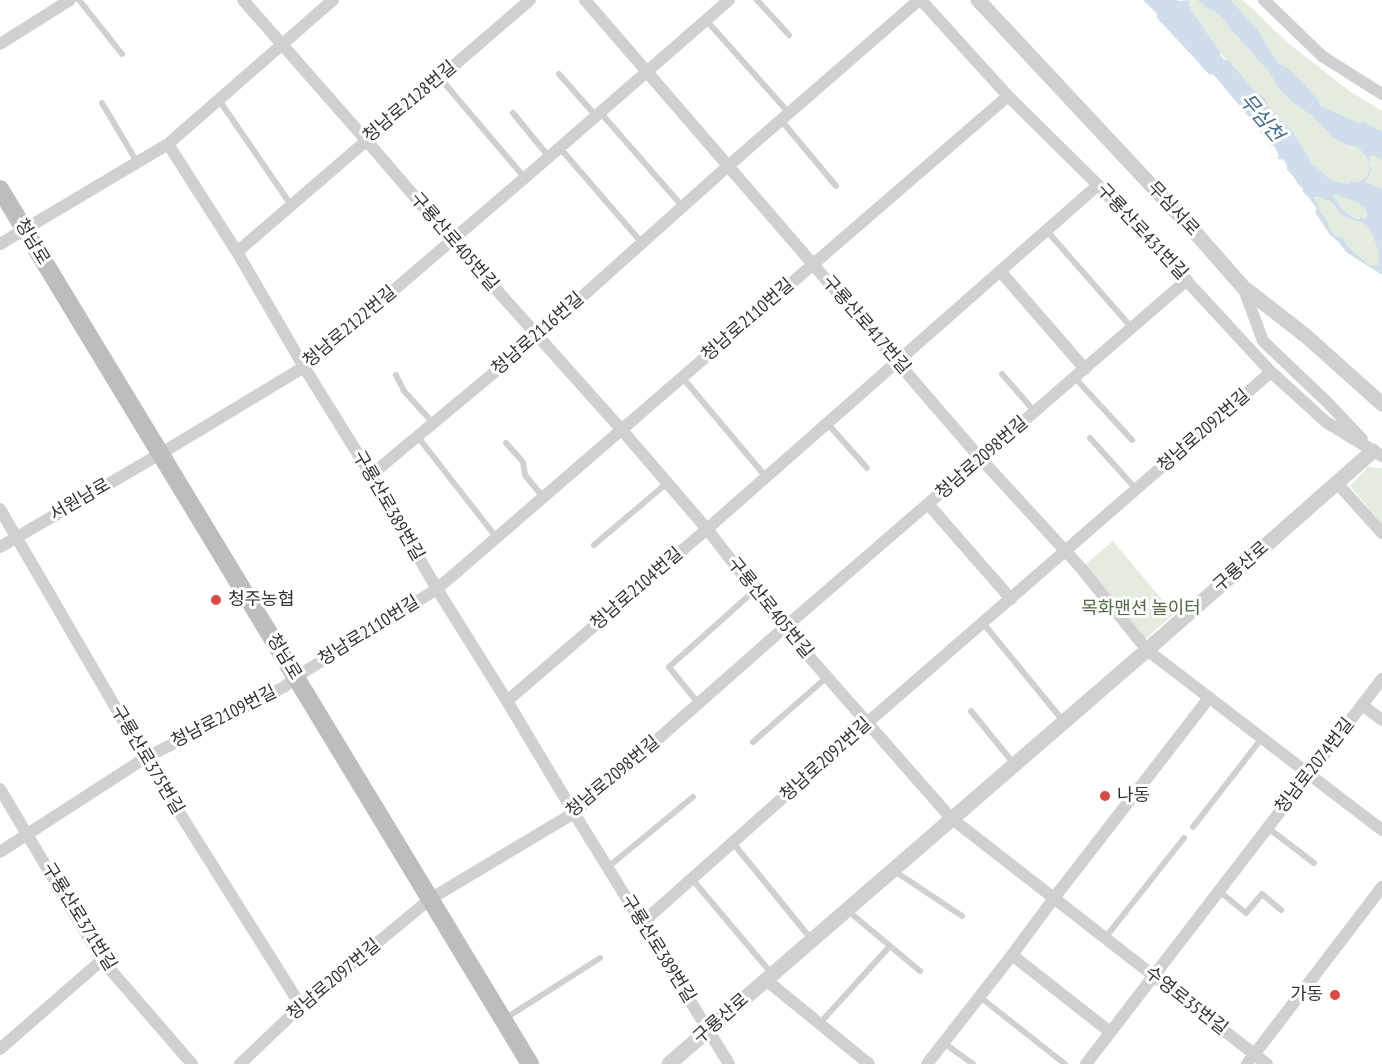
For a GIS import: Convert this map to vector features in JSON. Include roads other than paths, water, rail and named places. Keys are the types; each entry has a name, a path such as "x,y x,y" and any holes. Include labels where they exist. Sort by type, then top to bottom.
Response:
{"main road":[{"name":"청남로","path":"0,189 530,1064"}],"street":[{"path":"0,44 70,0"},
{"name":"구룡산로405번길","path":"243,0 667,482 707,529 784,628 951,818"},
{"path":"0,244 168,144 333,0"},
{"name":"청남로2128번길","path":"237,252 530,0"},
{"name":"구룡산로417번길","path":"585,0 981,459 1082,568 1147,650 1382,830"},
{"name":"구룡산로431번길","path":"920,0 1008,96 1098,185 1271,372 1326,423 1379,454"},
{"name":"청남로2116번길","path":"371,476 538,336 728,166 920,0"},
{"name":"무심서로","path":"978,0 1185,221 1243,287 1306,336 1382,404"},
{"path":"1264,0 1322,56 1382,94"},
{"name":"청남로2122번길","path":"160,454 304,367 549,157 723,2"},
{"name":"청남로2110번길","path":"296,677 437,589 1008,96"},
{"name":"구룡산로389번길","path":"168,144 237,252 437,589 729,1064"},
{"name":"청남로2104번길","path":"507,701 707,529 1098,185"},
{"path":"1000,271 1084,369"},
{"name":"청남로2098번길","path":"430,899 574,813 784,628 1187,280"},
{"path":"1243,287 1263,341 1379,454"},
{"name":"청남로2092번길","path":"642,924 867,723 1271,372"},
{"name":"서원남로","path":"0,547 160,454"},
{"name":"구룡산로","path":"669,1064 1337,483 1379,454"},
{"path":"1337,483 1382,533"},
{"name":"청남로2098번길","path":"928,504 1011,599"},
{"name":"구룡산로375번길","path":"0,509 145,758 301,1006"},
{"name":"청남로2109번길","path":"0,852 145,758 284,687 296,677"},
{"name":"청남로2074번길","path":"1086,1064 1382,679"},
{"path":"927,1064 1209,698"},
{"name":"청남로2074번길","path":"1362,705 1382,720"},
{"name":"구룡산로371번길","path":"0,789 102,960 192,1064"},
{"name":"수영로35번길","path":"951,818 1154,976 1251,1059 1267,1064"},
{"path":"1251,1059 1382,887"},
{"name":"청남로2097번길","path":"240,1064 301,1006 430,899"},
{"path":"1012,955 1110,1032"},
{"path":"0,1049 102,960"},
{"path":"769,977 869,1064"}],"lane":[{"path":"80,0 122,54"},
{"path":"758,0 789,35"},
{"path":"705,20 745,65 836,186"},
{"path":"559,74 642,160 682,207"},
{"path":"440,77 525,177"},
{"path":"218,99 291,205"},
{"path":"102,103 137,162"},
{"path":"513,113 549,157"},
{"path":"559,148 642,243"},
{"path":"1046,230 1132,328"},
{"name":"청남로2098번길","path":"1002,374 1035,412"},
{"path":"396,375 404,391 433,424"},
{"path":"682,377 766,477"},
{"path":"1075,378 1132,440"},
{"path":"827,423 867,468"},
{"path":"418,437 496,537"},
{"path":"1090,438 1137,490"},
{"path":"506,443 523,462 525,475 543,497"},
{"path":"594,545 667,482"},
{"path":"699,703 669,667 754,591"},
{"path":"983,623 1064,722"},
{"path":"753,742 827,677"},
{"path":"970,711 1014,764"},
{"path":"1194,827 1262,738"},
{"path":"608,868 693,797"},
{"name":"청남로2074번길","path":"1268,828 1314,863"},
{"path":"1105,938 1184,838"},
{"path":"733,843 812,940"},
{"path":"893,870 962,916"},
{"path":"692,879 769,977"},
{"path":"1219,891 1246,913 1262,894 1281,910"},
{"path":"847,909 920,971"},
{"path":"820,1023 890,946"},
{"path":"503,1020 600,958"},
{"path":"980,996 1065,1064"},
{"path":"944,1043 973,1064"}],"water":[{"name":"무심천","path":"1143,0 1189,0 1192,11 1221,52 1224,60 1228,60 1254,90 1265,98 1269,109 1289,127 1312,163 1331,180 1348,184 1361,181 1367,176 1370,163 1358,147 1344,144 1333,137 1312,116 1292,102 1228,24 1197,0 1231,0 1257,29 1278,63 1301,81 1320,105 1358,123 1363,121 1382,132 1382,161 1375,156 1369,156 1371,169 1365,182 1382,189 1382,275 1346,252 1330,235 1315,212 1317,208 1287,170 1283,159 1277,158 1279,156 1275,147 1269,144 1260,133 1260,128 1255,121 1249,117 1213,74 1210,75 1157,18 1157,14","holes":["1336,194 1366,209 1365,219 1361,217 1359,219 1347,213 1333,197","1313,197 1329,200 1344,216 1366,225 1375,242 1379,265 1369,265 1351,250 1343,238 1336,236 1329,228 1327,219 1320,212 1319,205"]}],"place":[{"name":"청주농협","path":"216,600"},
{"name":"나동","path":"1105,796"},
{"name":"가동","path":"1335,995"}],"park label":[{"name":"목화맨션 놀이터","path":"1141,609"}]}
